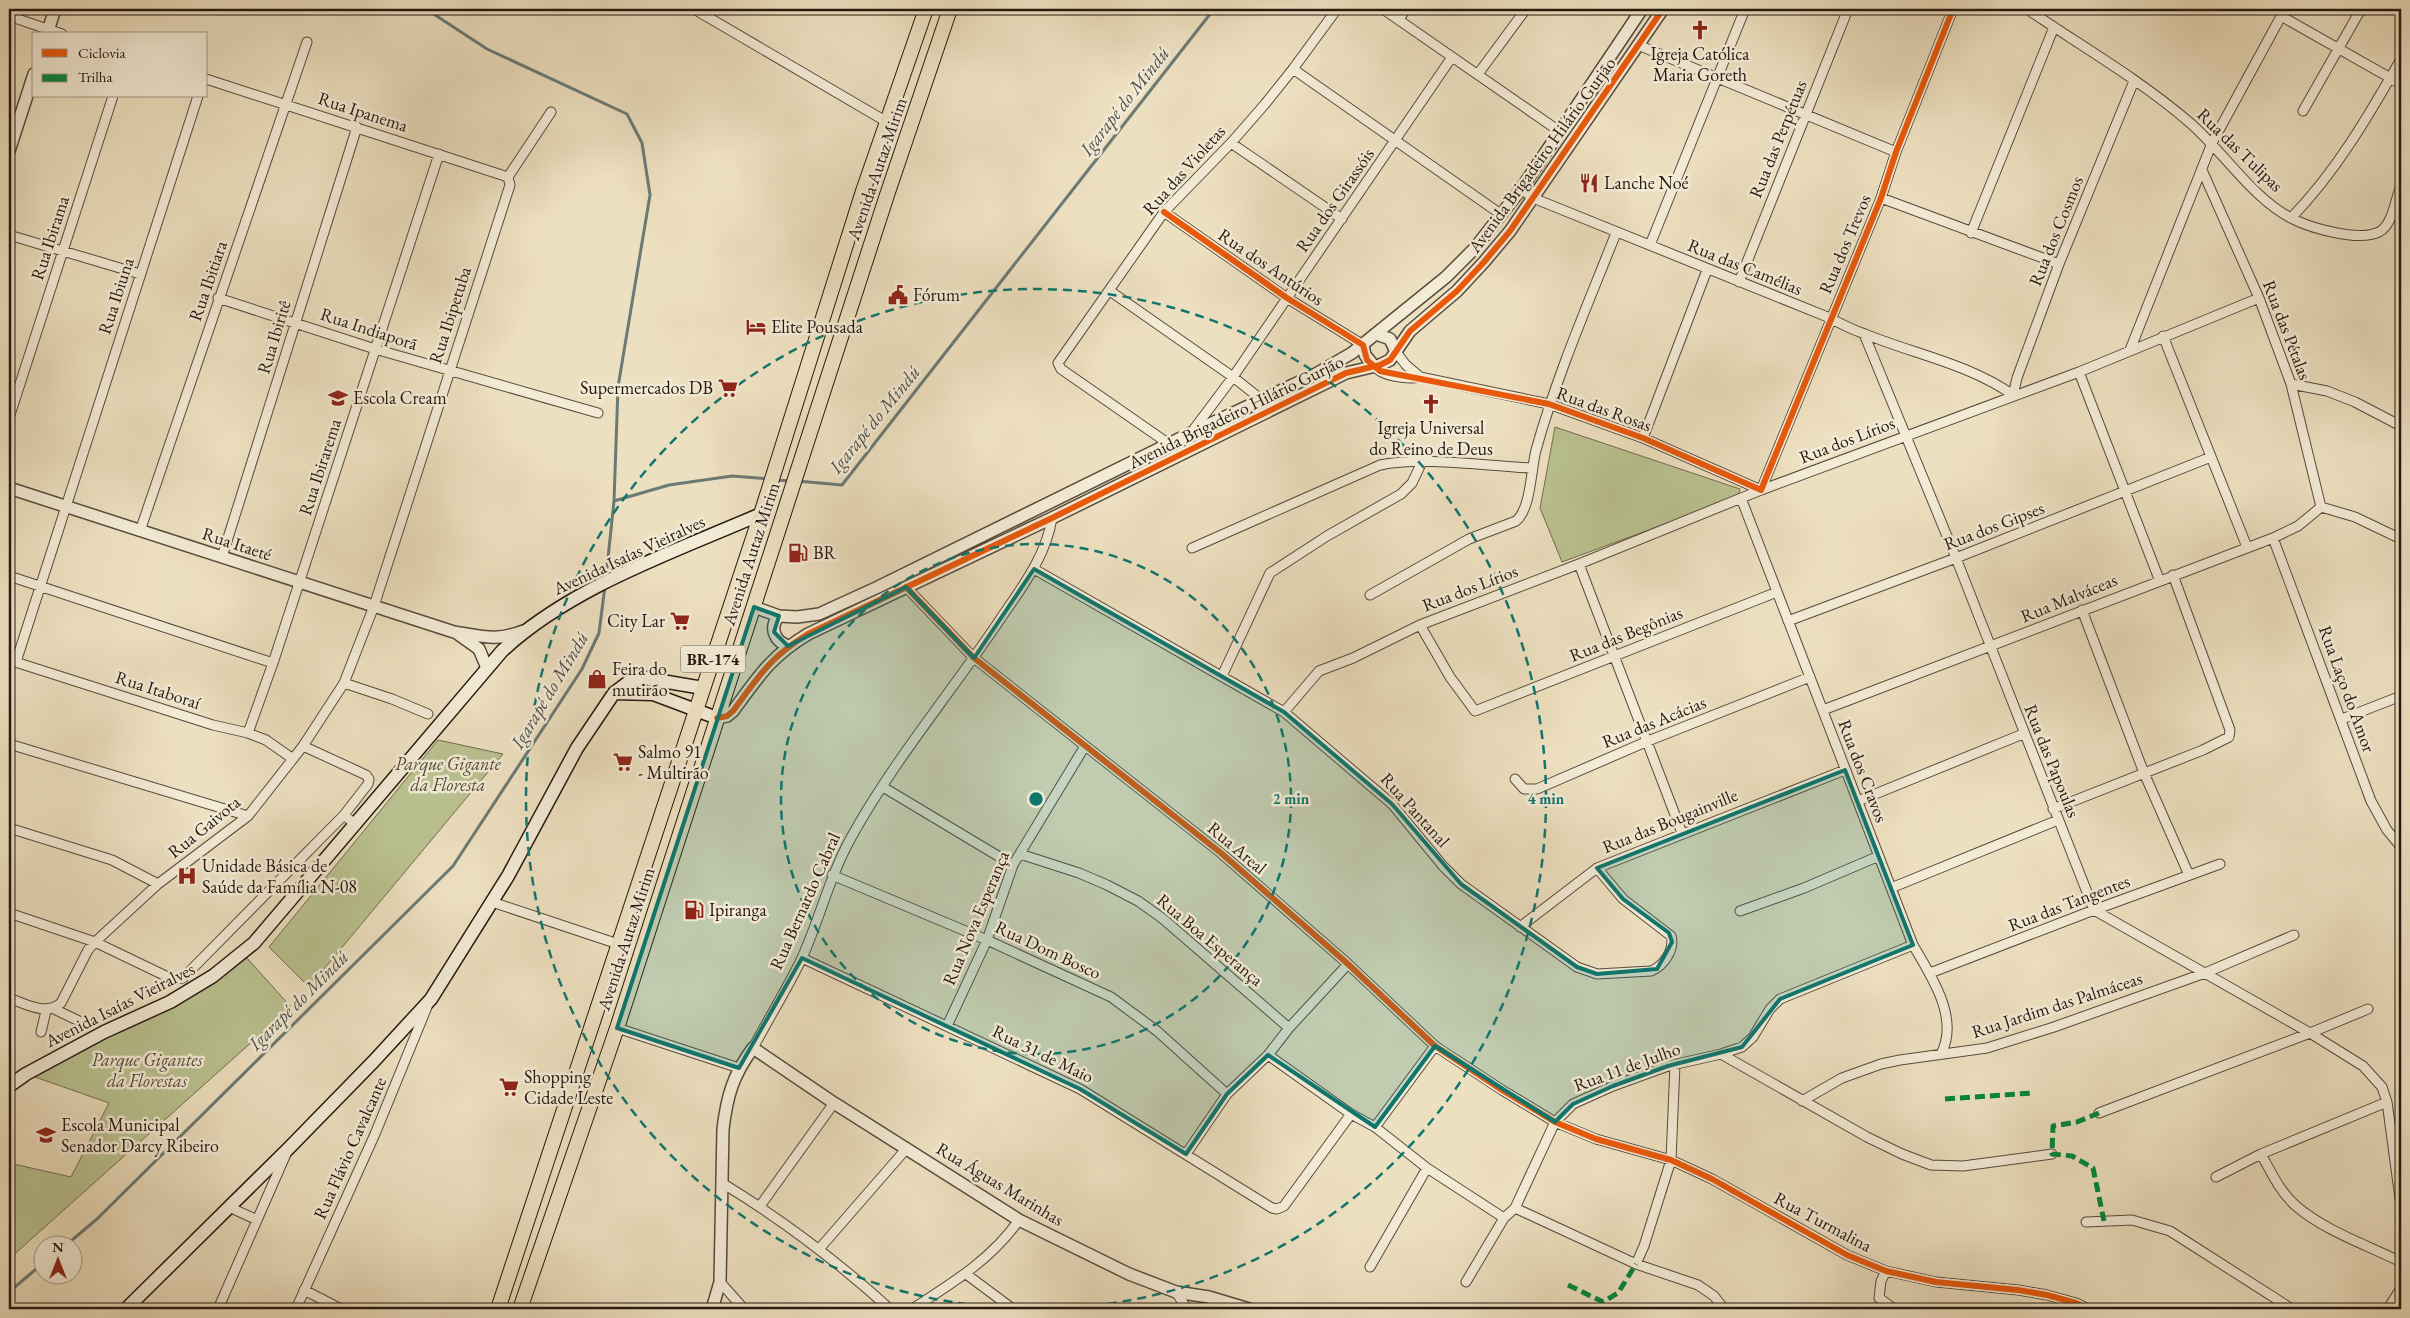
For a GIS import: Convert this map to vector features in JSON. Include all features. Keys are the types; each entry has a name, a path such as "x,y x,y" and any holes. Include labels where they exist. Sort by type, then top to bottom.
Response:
{"main road":[{"name":"Avenida Autaz Mirim","path":"498,1309 761,514 887,122 926,9"},
{"name":"Avenida Autaz Mirim","path":"520,1309 617,1028 882,212 950,9"},
{"name":"Avenida Isaías Vieiralves","path":"11,1082 124,1022 170,1002 213,976 254,942 356,825 488,668 524,630 573,598 761,514"},
{"path":"126,1309 288,1149 431,999 508,876 573,755 614,693 630,680 644,678 703,688"},
{"path":"614,693 653,694 696,712 717,718"}],"street":[{"path":"9,16 48,32 55,9"},
{"path":"694,9 887,122"},
{"name":"Rua das Violetas","path":"1169,444 1074,379 1058,366 1059,360 1110,291 1164,212 1231,143 1294,69 1337,9"},
{"path":"1383,9 1559,131"},
{"path":"1399,19 1406,9"},
{"path":"1478,74 1526,9"},
{"name":"Avenida Brigadeiro Hilário Gurjão","path":"754,607 779,616 804,617 828,610 1048,505 1191,433 1314,376 1363,345 1369,338 1446,277 1475,248 1521,189 1642,9"},
{"name":"Avenida Brigadeiro Hilário Gurjão","path":"717,718 722,718 733,711 769,662 789,646 842,616 1052,518 1346,373 1385,363 1396,352 1410,331 1457,290 1484,262 1533,198 1663,9"},
{"path":"1650,245 1745,9"},
{"name":"Rua das Perpétuas","path":"1739,282 1848,9"},
{"name":"Rua dos Trevos","path":"1760,490 1881,198 1896,152 1953,9"},
{"name":"Rua das Tulipas","path":"2027,9 2134,80 2187,120 2212,143 2270,204 2291,218 2328,230 2364,236 2383,230 2390,218 2401,186"},
{"path":"2304,111 2361,9"},
{"path":"2130,350 2212,143 2283,13 2338,50 2401,84"},
{"path":"1972,233 2054,27"},
{"name":"Rua Ibitiara","path":"140,531 176,431 218,298 307,42"},
{"path":"1638,45 1896,152"},
{"name":"Rua dos Girassóis","path":"1191,433 1233,377 1452,57"},
{"path":"2291,218 2312,197 2330,173 2401,59"},
{"path":"1294,69 1395,142 1502,215"},
{"path":"9,151 32,80"},
{"name":"Rua Ipanema","path":"208,80 508,177"},
{"name":"Rua dos Cosmos","path":"2013,395 2059,264 2134,80"},
{"name":"Rua Ibirama","path":"9,418 112,98"},
{"name":"Rua Ibiuna","path":"12,661 40,586 197,98"},
{"path":"508,177 551,112"},
{"name":"Rua Ibiritê","path":"222,557 357,127"},
{"path":"1231,143 1342,219"},
{"name":"Rua Ibirarema","path":"248,733 273,663 439,154"},
{"name":"Rua das Pétalas","path":"2202,170 2259,298 2291,384 2321,507"},
{"name":"Rua Ibipetuba","path":"374,606 510,185 508,177"},
{"name":"Rua das Camélias","path":"1521,189 1533,198 1616,233 1830,318 1864,334 1975,374 1996,383 2013,395"},
{"path":"1881,198 2059,264"},
{"name":"Rua dos Antúrios","path":"1164,212 1287,298 1363,345"},
{"path":"1370,595 1470,540 1516,521 1522,516 1531,468 1548,404 1616,233"},
{"path":"9,235 140,274"},
{"path":"1643,438 1707,270"},
{"path":"1110,291 1233,377 1262,400"},
{"name":"Rua Indiaporã","path":"218,298 375,349 598,412"},
{"name":"Rua dos Lírios","path":"1284,712 1319,671 1353,658 1420,625 1579,564 1760,490 2079,372 2259,298"},
{"path":"2401,331 2401,341"},
{"path":"1376,334 1390,339 1406,366 1420,377"},
{"name":"Rua das Papoulas","path":"1864,334 1956,558 2023,734 2094,910"},
{"path":"2164,336 2248,547"},
{"path":"1363,345 1364,355 1374,366"},
{"name":"Rua das Rosas","path":"1374,366 1380,371 1412,379 1420,377 1548,404 1643,438 1760,490"},
{"path":"2079,372 2159,580"},
{"path":"2291,384 2326,391 2355,402 2401,426"},
{"name":"Rua dos Gipses","path":"1788,621 2124,493 2211,457"},
{"path":"1192,548 1367,470 1393,463 1422,462 1531,468"},
{"path":"1222,676 1263,583 1270,573 1284,562 1401,494 1412,483 1422,462"},
{"name":"Rua Itaeté","path":"9,488 454,632 491,638 508,637 524,630"},
{"name":"Rua dos Cravos","path":"1741,498 1913,945 1930,973 1944,1008 1948,1028 1947,1039 1941,1054"},
{"path":"2321,507 2355,516 2401,539"},
{"name":"Rua Malváceas","path":"1823,710 1990,648 2173,574 2273,538 2298,526 2321,507"},
{"name":"Rua Bernardo Cabral","path":"712,1309 720,1282 723,1130 726,1106 739,1068 753,1048 802,958 832,875 851,837 883,787 1034,569 1048,538 1052,518"},
{"name":"Rua Laço do Amor","path":"2273,538 2371,801 2387,830 2401,847"},
{"path":"1579,564 1682,832"},
{"name":"Rua Pantanal","path":"1034,569 1284,712 1392,804 1443,866 1461,884 1577,967 1588,972 1651,971 1661,966 1670,949 1671,936 1623,899 1597,868"},
{"path":"2053,808 2229,738 2230,730 2225,715 2173,574"},
{"path":"9,576 273,663"},
{"name":"Rua Areal","path":"906,587 974,658 1221,853 1348,964 1435,1046 1555,1122"},
{"name":"Rua das Begônias","path":"1420,625 1450,677 1475,711 1777,592"},
{"name":"Rua Gaivota","path":"41,1032 88,950 95,942 158,884 248,816 304,746 344,683 374,606"},
{"path":"2082,610 2144,773 2189,875"},
{"path":"779,616 774,623 774,632 781,643 789,646"},
{"name":"Rua Itaeté","path":"454,632 479,649 488,668"},
{"name":"Rua Itaboraí","path":"12,661 213,725 248,733 266,740 293,759"},
{"name":"Rua das Acácias","path":"1515,780 1524,789 1537,789 1648,741 1810,677"},
{"path":"344,683 392,699 428,714"},
{"path":"2342,719 2401,696"},
{"path":"1858,801 2023,734"},
{"path":"9,744 248,816"},
{"path":"9,913 95,942 172,978 183,978 344,815 368,784 366,775 304,746"},
{"name":"Rua Nova Esperança","path":"947,1026 987,940 1013,865 1085,746"},
{"name":"Rua das Bougainville","path":"1520,927 1597,868 1682,832 1846,770"},
{"path":"883,787 1013,865"},
{"path":"344,815 356,825"},
{"path":"1891,888 2058,820"},
{"path":"9,828 112,860 158,884"},
{"name":"Rua Boa Esperança","path":"1020,854 1107,884 1138,902 1162,918 1289,1028"},
{"path":"1740,911 1804,888 1879,856"},
{"name":"Rua das Tangentes","path":"1930,973 2220,864"},
{"name":"Rua Dom Bosco","path":"832,875 987,940 1111,997 1157,1031 1227,1094"},
{"path":"492,902 618,944"},
{"path":"2094,910 2310,1033 2363,1066 2382,1088 2387,1102 2401,1206"},
{"name":"Rua Jardim das Palmáceas","path":"1802,1101 1842,1078 1864,1070 1900,1060 1987,1048 2205,973 2294,935"},
{"name":"Rua 11 de Julho","path":"1466,1282 1504,1218 1515,1208 1555,1122 1573,1104 1613,1086 1676,1064 1721,1054 1748,1043 1770,1009 1780,1000 1913,945"},
{"name":"Rua 31 de Maio","path":"802,958 1080,1088 1258,1201 1277,1209 1284,1206 1351,1114"},
{"path":"1186,1154 1227,1094 1268,1055 1289,1028 1348,964"},
{"path":"9,998 54,1008 79,1021"},
{"name":"Rua Flávio Cavalcante","path":"296,1309 375,1134 431,999"},
{"path":"2099,1113 2368,1009"},
{"path":"617,1028 739,1068"},
{"path":"1375,1127 1435,1046"},
{"name":"Rua Águas Marinhas","path":"753,1048 834,1103 1019,1220 1106,1263 1176,1292 1209,1297 1249,1309"},
{"path":"1721,1054 1802,1101 1902,1154 1931,1165 1963,1166 2052,1154"},
{"path":"1268,1055 1351,1114 1375,1127 1428,1168 1504,1218"},
{"path":"1636,1264 1644,1246 1671,1160 1676,1064"},
{"path":"2216,1177 2261,1154 2387,1102"},
{"path":"760,1206 834,1103"},
{"name":"Rua Turmalina","path":"1555,1122 1596,1139 1671,1160 1742,1195 1847,1255 1886,1271 1936,1282 2018,1290 2088,1309"},
{"path":"820,1248 906,1148"},
{"path":"218,1309 288,1149"},
{"path":"2261,1154 2274,1178 2295,1205 2325,1225 2401,1262"},
{"path":"1370,1267 1428,1168"},
{"path":"722,1182 820,1248 890,1309"},
{"path":"229,1207 257,1220"},
{"path":"1515,1208 1636,1264 1698,1285 1714,1296 1724,1309"},
{"path":"912,1309 966,1274 1000,1243 1019,1220"},
{"path":"2086,1222 2132,1220 2170,1231 2292,1309"},
{"path":"1886,1271 1881,1281 1879,1298 1894,1309"},
{"path":"966,1274 1013,1309"},
{"path":"720,1282 744,1309"},
{"path":"2388,1309 2401,1288"},
{"path":"304,1290 341,1309"},
{"path":"1176,1292 1187,1309"}],"highlighted area":[{"path":"1034,569 1284,712 1392,804 1461,884 1577,967 1597,974 1657,969 1672,942 1669,933 1623,899 1597,868 1845,770 1913,945 1780,999 1742,1047 1668,1066 1613,1086 1573,1104 1555,1122 1435,1046 1375,1127 1268,1055 1227,1094 1186,1154 1080,1089 802,958 739,1068 617,1028 754,607 779,616 774,632 788,646 906,587 974,658"}],"green space":[{"path":"1555,427 1740,489 1738,497 1562,562 1540,508"},
{"name":"Parque Gigante da Floresta","path":"438,740 503,754 309,987 269,947"},
{"name":"Parque Gigantes da Florestas","path":"247,958 291,1007 35,1236 32,1236 32,1238 9,1259 9,1163 71,1177 109,1103 35,1077"}],"waterway":[{"path":"426,9 487,49 627,114 642,143 650,195 618,387 614,501"},
{"name":"Igarapé do Mindú","path":"797,481 842,485 1214,9"},
{"name":"Igarapé do Mindú","path":"606,577 614,501 669,485 732,476 769,479"},
{"name":"Igarapé do Mindú","path":"775,480 791,481"},
{"name":"Igarapé do Mindú","path":"77,1236 97,1219 453,866 582,669 599,633 605,586"},
{"name":"Igarapé do Mindú","path":"9,1292 32,1272"}],"marked path":[{"path":"2399,697 2401,701"},
{"path":"1945,1099 2032,1093"},
{"path":"2099,1113 2077,1122 2053,1126 2052,1154 2072,1156 2093,1168 2104,1221"},
{"path":"1568,1285 1603,1302 1618,1293 1636,1264"}],"cycle path":[{"path":"717,718 727,716 733,711 774,659 808,634 1052,518 1346,373 1380,365 1390,360 1410,331 1457,291 1510,231 1663,9"},
{"path":"1164,212 1287,298 1363,345 1367,360 1380,371 1549,404 1643,438 1761,490 1881,198 1896,152 1953,9"},
{"path":"906,587 974,658 1221,853 1348,964 1435,1046 1502,1090 1555,1122 1596,1139 1671,1160 1712,1179 1847,1255 1886,1271 1936,1282 2018,1290 2047,1295 2076,1303 2088,1309"}],"place":[{"name":"Igreja Católica Maria Goreth","path":"1700,30"},
{"name":"Lanche Noé","path":"1589,183"},
{"name":"Fórum","path":"898,295"},
{"name":"Elite Pousada","path":"756,327"},
{"name":"Supermercados DB","path":"728,388"},
{"name":"Escola Cream","path":"338,398"},
{"name":"Igreja Universal do Reino de Deus","path":"1431,404"},
{"name":"BR","path":"798,553"},
{"name":"City Lar","path":"680,621"},
{"name":"Feira do mutirão","path":"597,679"},
{"name":"Salmo 91 - Multirão","path":"623,762"},
{"name":"Unidade Básica de Saúde da Família N-08","path":"187,876"},
{"name":"Ipiranga","path":"694,910"},
{"name":"Shopping Cidade Leste","path":"509,1087"},
{"name":"Escola Municipal Senador Darcy Ribeiro","path":"46,1135"}]}
